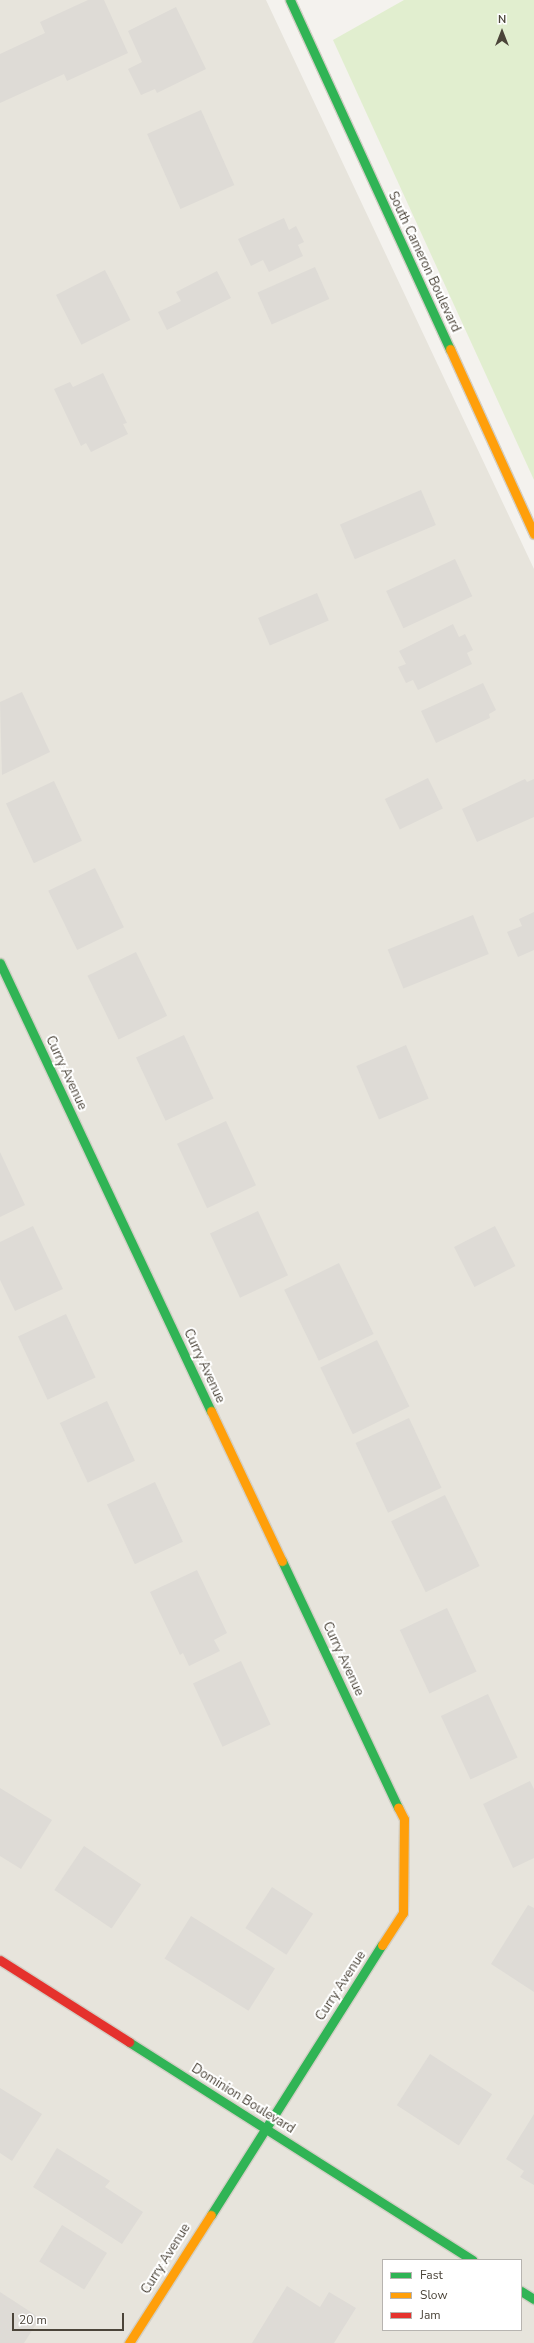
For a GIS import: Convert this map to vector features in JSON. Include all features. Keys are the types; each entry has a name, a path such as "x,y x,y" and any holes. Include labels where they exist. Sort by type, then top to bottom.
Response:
{"street":[{"name":"South Cameron Boulevard","path":"290,0 534,534"},
{"name":"Curry Avenue","path":"0,963 404,1819 403,1914 129,2343"},
{"name":"Dominion Boulevard","path":"0,1960 471,2259"},
{"path":"522,2292 534,2299"}],"shaded area":[{"path":"0,0 266,0 534,569 534,2343 0,2343"}],"green space":[{"path":"404,0 534,0 534,480 333,40"}],"building":[{"path":"88,0 104,0 128,53 67,81 64,74 0,103 0,54 45,33 40,22"},
{"path":"176,7 206,69 157,93 155,89 141,95 128,69 142,62 128,31"},
{"path":"201,110 234,185 180,209 147,134"},
{"path":"284,218 289,230 296,226 304,242 298,245 303,256 269,272 263,260 251,266 238,239"},
{"path":"315,267 329,299 272,325 257,293"},
{"path":"105,270 130,320 81,345 56,295"},
{"path":"217,271 231,298 167,330 158,312 181,301 176,292"},
{"path":"103,373 127,423 123,424 128,434 91,452 86,443 81,446 54,389 70,382 73,387"},
{"path":"421,490 436,525 355,559 340,524"},
{"path":"455,559 472,596 403,628 386,591"},
{"path":"317,593 329,621 270,646 258,618"},
{"path":"453,624 459,637 465,634 473,650 467,653 472,664 418,690 413,680 406,683 398,667 406,664 399,651"},
{"path":"483,683 496,710 489,714 490,718 436,743 421,711"},
{"path":"22,692 50,752 2,775 0,702"},
{"path":"428,778 443,809 400,830 385,799"},
{"path":"525,779 527,782 534,779 534,817 477,842 462,809"},
{"path":"54,781 82,841 34,863 6,803"},
{"path":"95,868 124,927 77,950 48,891"},
{"path":"534,912 534,950 518,957 507,932 522,926 519,919"},
{"path":"473,915 489,954 403,988 388,949"},
{"path":"136,952 167,1016 119,1039 87,976"},
{"path":"184,1035 214,1098 166,1121 136,1057"},
{"path":"406,1045 429,1098 379,1119 356,1066"},
{"path":"226,1121 256,1185 207,1208 177,1144"},
{"path":"0,1152 25,1205 0,1217"},
{"path":"258,1211 288,1275 240,1298 210,1233"},
{"path":"33,1226 63,1289 15,1311 0,1280 0,1242"},
{"path":"495,1226 515,1266 474,1287 454,1247"},
{"path":"339,1263 374,1334 319,1361 284,1290"},
{"path":"66,1314 96,1377 48,1400 18,1336"},
{"path":"377,1340 409,1407 353,1434 320,1368"},
{"path":"107,1401 135,1461 88,1483 60,1423"},
{"path":"409,1418 442,1488 388,1513 356,1443"},
{"path":"155,1482 183,1542 135,1564 107,1504"},
{"path":"445,1495 480,1566 426,1592 391,1521"},
{"path":"197,1570 227,1633 214,1640 220,1651 189,1666 183,1653 180,1655 150,1592"},
{"path":"447,1608 477,1671 429,1693 400,1630"},
{"path":"241,1661 271,1724 223,1747 193,1683"},
{"path":"488,1694 518,1757 470,1779 441,1716"},
{"path":"530,1781 534,1789 534,1858 513,1868 483,1804"},
{"path":"0,1788 52,1820 21,1869 0,1856"},
{"path":"84,1846 141,1885 112,1929 54,1890"},
{"path":"272,1887 313,1914 286,1955 245,1928"},
{"path":"528,1905 534,1908 534,1992 491,1964"},
{"path":"191,1916 275,1968 248,2011 165,1958"},
{"path":"430,2054 492,2094 459,2145 397,2105"},
{"path":"0,2088 42,2114 12,2161 0,2153"},
{"path":"534,2114 534,2185 520,2177 524,2171 506,2159"},
{"path":"57,2148 110,2181 105,2187 143,2212 122,2244 33,2187"},
{"path":"62,2225 107,2253 84,2290 39,2261"},
{"path":"287,2286 320,2307 329,2292 356,2308 334,2343 252,2343"},
{"path":"0,2292 40,2318 24,2343 0,2343"}],"traffic: fast":[{"path":"290,0 450,349"},
{"path":"0,963 211,1411"},
{"path":"282,1561 398,1807"},
{"path":"211,2215 382,1945"},
{"path":"129,2042 471,2259"},
{"path":"522,2292 534,2299"}],"traffic: slow":[{"path":"450,349 534,534"},
{"path":"211,1411 282,1561"},
{"path":"382,1945 403,1913 404,1819 398,1807"},
{"path":"129,2343 211,2215"}],"traffic: jam":[{"path":"0,1960 129,2042"}]}
